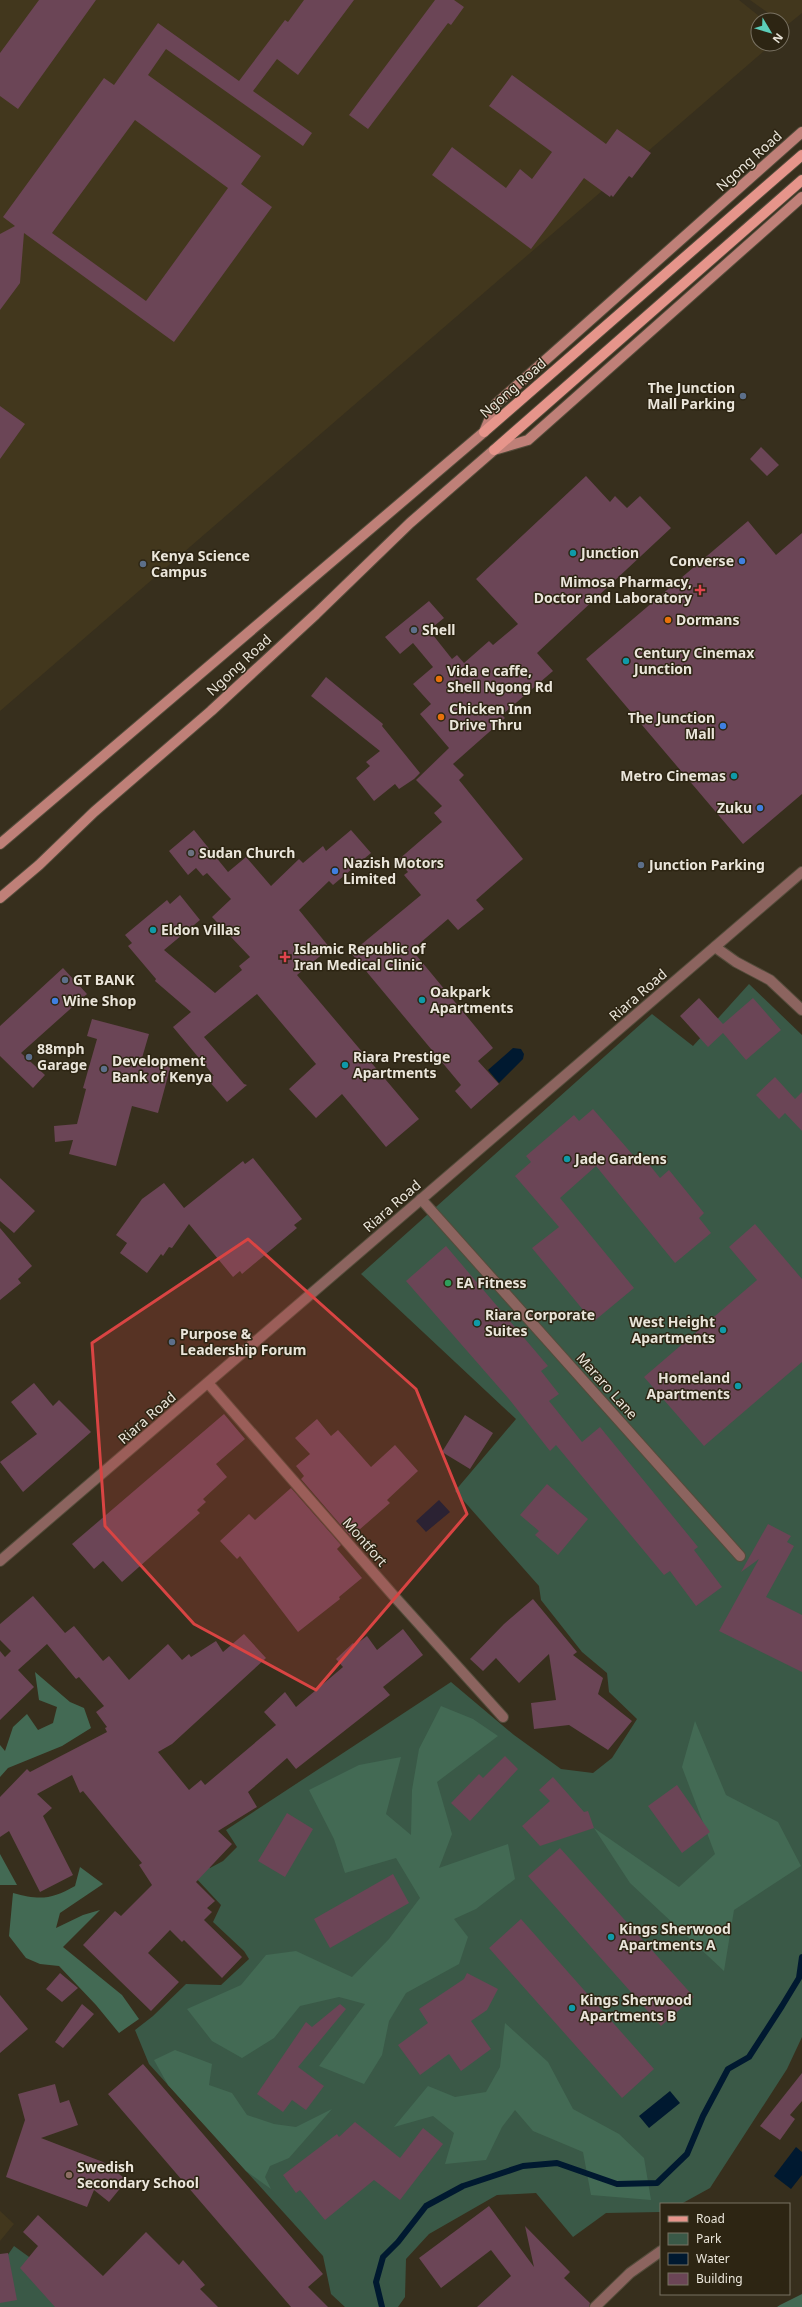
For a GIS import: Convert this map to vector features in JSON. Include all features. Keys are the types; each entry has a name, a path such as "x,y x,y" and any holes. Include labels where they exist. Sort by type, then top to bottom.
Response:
{"main road":[{"name":"Ngong Road","path":"484,432 496,404 802,132"},
{"name":"Ngong Road","path":"0,844 264,617 484,432 802,155"},
{"name":"Ngong Road","path":"0,898 39,865 94,812 211,710 316,614 410,523 802,180"},
{"name":"Ngong Road","path":"494,450 528,440 802,197"}],"street":[{"name":"Riara Road","path":"0,1561 802,872"},
{"path":"715,947 736,962 770,980 802,1010"},
{"name":"Mararo Lane","path":"421,1199 740,1556"},
{"name":"Montfort","path":"208,1383 393,1595 504,1717"},
{"path":"595,2307 630,2273 660,2252"}],"highlighted area":[{"path":"248,1239 416,1389 467,1514 316,1690 194,1624 105,1526 92,1343"}],"shaded area":[{"path":"0,0 739,0 754,12 750,12 750,52 763,52 0,711"},
{"path":"750,0 802,0 802,13 790,23 790,12 767,12"},
{"path":"0,2211 14,2224 0,2241"}],"green space":[{"path":"749,984 802,1035 802,2037 787,2069 710,2188 683,2203 660,2203 660,2212 606,2213 573,2237 536,2193 497,2195 429,2234 406,2259 405,2297 398,2307 345,2307 331,2294 323,2256 149,2064 135,2030 153,2016 186,1984 221,1985 249,1959 244,1951 213,1922 221,1905 181,1862 195,1852 210,1868 223,1861 237,1847 226,1830 451,1682 514,1735 561,1769 593,1773 612,1758 637,1719 609,1692 607,1673 582,1652 541,1600 539,1586 455,1491 516,1419 361,1274 652,1014 693,1046"},
{"path":"35,1672 70,1702 84,1708 91,1728 62,1746 8,1768 0,1777 0,1745 5,1751 13,1727 27,1714 38,1730 53,1723 57,1707 39,1700"},
{"path":"441,1706 473,1719 498,1736 437,1782 452,1834 439,1868 508,1844 515,1879 476,1909 454,1919 468,1937 459,1964 406,1993 389,2021 382,2055 364,2084 319,2066 365,2004 339,1997 300,2006 274,2038 242,2058 212,2041 187,2009 241,1985 266,1955 296,1951 352,1977 389,1939 420,1898 396,1858 345,1873 334,1839 309,1790 359,1765 401,1757 386,1814 411,1835 412,1790 419,1749"},
{"path":"695,1721 726,1795 778,1822 801,1866 734,1910 724,1971 630,1883 594,1828 679,1887 715,1854 682,1767"},
{"path":"0,1854 17,1885 0,1885"},
{"path":"80,1867 103,1884 60,1913 56,1928 83,1915 100,1910 63,1947 122,1995 139,2019 119,2033 96,2005 59,1966 40,1964 26,1958 9,1936 13,1893 38,1898 52,1896 67,1891 75,1886"},
{"path":"505,2023 548,2062 573,2109 619,2134 644,2158 651,2200 591,2195 583,2152 533,2131 515,2110 502,2127 486,2160 445,2164 454,2133 433,2116 394,2127 428,2086 455,2097 486,2092 500,2067"},
{"path":"175,2050 212,2064 209,2085 232,2093 247,2115 274,2124 296,2127 332,2109 289,2158 270,2166 265,2177 271,2189 246,2171 168,2085 154,2060"},
{"path":"14,2246 98,2307 0,2307 0,2266"},
{"path":"802,2294 802,2307 777,2307 780,2305"}],"water":[{"path":"513,1048 521,1049 524,1054 523,1059 499,1083 488,1070"},
{"path":"439,1500 450,1512 426,1532 416,1521"},
{"path":"670,2091 680,2103 649,2128 639,2116"},
{"path":"796,2147 802,2152 802,2175 791,2189 774,2176"}],"building":[{"path":"39,0 96,0 18,109 0,96 0,53"},
{"path":"304,0 354,0 298,75 277,59 253,91 312,133 303,146 166,49 148,75 261,156 241,184 272,207 174,342 24,233 20,283 0,310 0,234 15,226 3,217 104,78 114,85 158,23 239,81 285,20 288,22","holes":["135,120 228,188 146,301 52,233"]},
{"path":"435,0 454,0 464,7 451,25 448,23 368,129 349,115"},
{"path":"512,75 606,144 617,129 651,153 632,178 629,176 613,197 611,195 610,197 584,178 531,249 432,175 452,147 506,188 520,169 532,179 552,152 489,106"},
{"path":"0,406 25,424 0,459"},
{"path":"761,447 779,465 767,476 750,459"},
{"path":"586,476 610,502 615,496 627,508 640,496 671,528 537,653 553,671 502,715 505,718 453,764 464,775 459,780 523,859 476,900 484,909 458,930 448,919 412,950 493,1048 478,1061 499,1084 471,1109 455,1091 461,1085 351,953 421,895 404,875 408,872 398,860 442,822 434,813 442,806 416,780 449,748 420,714 431,704 413,684 433,667 413,643 400,654 385,637 429,601 444,618 429,630 452,659 457,655 464,663 489,641 493,645 518,624 476,579"},
{"name":"The Junction Mall","path":"748,521 776,555 802,533 802,794 743,844 586,659"},
{"path":"326,677 383,724 382,726 420,773 414,779 399,789 395,784 374,801 356,778 370,766 366,762 380,751 311,696"},
{"path":"194,830 228,872 246,857 271,886 299,859 303,863 323,846 326,851 351,830 371,853 333,885 329,881 299,910 330,948 297,975 419,1119 386,1147 342,1094 316,1118 289,1089 316,1064 257,994 204,1037 244,1084 247,1085 227,1102 203,1074 214,1076 173,1027 191,1012 155,981 156,979 128,946 132,943 125,935 167,900 170,904 180,895 200,920 164,950 215,993 242,970 239,966 250,957 212,917 231,899 207,873 203,876 196,868 188,875 169,851"},
{"path":"63,968 87,994 21,1053 45,1075 33,1088 0,1056 0,1026"},
{"path":"699,998 723,1024 753,998 781,1030 746,1060 723,1033 708,1047 680,1016"},
{"path":"92,1019 149,1034 142,1058 171,1065 158,1113 132,1106 116,1166 69,1154 73,1140 55,1142 54,1126 77,1124 86,1089 83,1088 97,1039 87,1036"},
{"path":"775,1077 795,1099 802,1092 802,1131 785,1113 779,1119 756,1095"},
{"path":"593,1109 639,1162 644,1158 660,1178 669,1170 704,1213 699,1218 711,1233 675,1263 596,1166 560,1198 634,1288 593,1322 532,1248 559,1227 515,1176 531,1162 526,1156 574,1115 579,1121"},
{"path":"253,1158 302,1219 294,1225 297,1228 242,1274 240,1271 233,1277 189,1224 172,1248 169,1247 163,1256 161,1254 147,1273 120,1253 127,1243 116,1235 142,1199 164,1183 184,1208 243,1161 245,1164"},
{"path":"0,1178 35,1211 14,1233 0,1221"},
{"path":"755,1224 802,1279 802,1362 704,1446 644,1377 757,1280 729,1247"},
{"path":"0,1228 32,1266 18,1279 21,1283 0,1300"},
{"path":"446,1246 548,1366 541,1371 559,1394 549,1401 582,1442 600,1427 698,1547 694,1550 722,1587 696,1606 670,1571 664,1575 556,1445 550,1451 509,1399 406,1281"},
{"path":"34,1383 53,1406 59,1400 91,1432 23,1492 0,1462 37,1434 11,1402"},
{"path":"224,1414 245,1439 216,1464 227,1477 203,1499 206,1502 197,1510 200,1513 122,1582 103,1561 94,1569 72,1544"},
{"path":"465,1415 493,1433 470,1469 442,1452"},
{"path":"317,1419 331,1436 338,1430 371,1467 395,1445 418,1471 387,1500 390,1503 351,1537 301,1479 304,1476 296,1466 310,1454 295,1438"},
{"path":"547,1484 588,1519 558,1555 535,1535 539,1531 520,1515"},
{"path":"291,1488 341,1545 337,1549 362,1578 339,1597 340,1599 298,1632 240,1556 237,1559 220,1541 249,1514 255,1520"},
{"path":"768,1524 791,1536 787,1542 794,1546 766,1597 802,1615 802,1672 719,1631 759,1559 741,1572"},
{"path":"33,1596 65,1633 74,1626 103,1661 109,1656 129,1680 168,1644 182,1660 189,1654 191,1657 216,1641 223,1652 244,1634 266,1658 172,1744 158,1752 189,1790 201,1780 205,1785 276,1725 264,1712 285,1692 296,1707 343,1667 336,1659 353,1643 355,1645 367,1636 377,1650 403,1629 423,1655 383,1687 390,1695 296,1769 287,1758 248,1792 257,1807 218,1831 232,1844 196,1882 215,1901 207,1908 212,1912 204,1920 242,1957 222,1978 184,1940 182,1942 170,1930 148,1953 179,1982 151,2011 83,1945 115,1911 121,1916 152,1885 139,1865 142,1863 83,1791 80,1793 72,1775 37,1794 52,1808 43,1816 73,1875 40,1892 9,1831 0,1837 0,1797 27,1769 30,1772 107,1732 105,1728 107,1727 96,1712 104,1706 79,1677 76,1679 47,1644 18,1670 34,1687 0,1720 0,1651 5,1657 11,1651 0,1640 0,1624"},
{"path":"533,1599 577,1652 573,1655 603,1678 598,1694 632,1721 608,1750 569,1725 534,1729 531,1703 556,1700 549,1654 519,1683 496,1658 483,1671 470,1659 504,1624"},
{"path":"505,1756 518,1769 470,1821 451,1803 479,1774 483,1778"},
{"path":"553,1777 584,1812 588,1811 594,1828 540,1846 522,1826 550,1801 539,1790"},
{"path":"677,1785 710,1832 682,1853 648,1806"},
{"path":"287,1813 313,1829 285,1877 258,1861"},
{"name":"Kings Sherwood Apartments A","path":"560,1848 694,1997 661,2026 528,1876"},
{"path":"393,1874 409,1903 330,1948 314,1919"},
{"name":"Kings Sherwood Apartments B","path":"521,1919 654,2069 622,2098 489,1948"},
{"path":"60,1973 78,1988 62,2002 46,1989"},
{"path":"467,1973 498,1989 487,2010 471,2021 491,2049 461,2071 449,2054 420,2075 398,2045 428,2023 419,2009 464,1979"},
{"path":"0,1995 28,2029 0,2053"},
{"path":"82,2004 94,2014 63,2048 55,2042"},
{"path":"340,2004 346,2009 298,2067 324,2086 306,2110 292,2100 283,2112 257,2094 306,2022 312,2027"},
{"path":"143,2064 323,2274 308,2287 328,2307 291,2307 108,2094"},
{"path":"802,2073 802,2101 790,2115 795,2119 780,2140 760,2126"},
{"path":"55,2084 60,2103 69,2100 78,2125 41,2138 103,2162 127,2180 109,2202 94,2190 87,2207 6,2177 25,2120 18,2094"},
{"path":"355,2122 400,2158 423,2128 443,2144 400,2200 374,2180 325,2220 300,2190 296,2193 283,2175 337,2134 339,2137"},
{"path":"489,2206 534,2267 525,2226 570,2272 564,2278 590,2303 589,2307 477,2307 511,2276 491,2250 441,2288 419,2258"},
{"path":"38,2215 103,2276 146,2232 179,2265 183,2260 205,2285 200,2289 218,2307 55,2307 20,2268 38,2246 23,2232"},
{"path":"8,2253 17,2300 0,2303 0,2254"}],"waterway":[{"path":"382,2307 376,2282 383,2257 398,2242 426,2206 463,2186 523,2166 557,2163 617,2184 657,2183 687,2154 703,2116 728,2069 749,2057 782,2006 799,1978 802,1957"}],"place":[{"name":"The Junction Mall Parking","path":"743,396"},
{"name":"Junction","path":"573,553"},
{"name":"Converse","path":"742,561"},
{"name":"Kenya Science Campus","path":"143,564"},
{"name":"Mimosa Pharmacy, Doctor and Laboratory","path":"700,590"},
{"name":"Dormans","path":"668,620"},
{"name":"Shell","path":"414,630"},
{"name":"Century Cinemax Junction","path":"626,661"},
{"name":"Vida e caffe, Shell Ngong Rd","path":"439,679"},
{"name":"Chicken Inn Drive Thru","path":"441,717"},
{"name":"The Junction Mall","path":"723,726"},
{"name":"Metro Cinemas","path":"734,776"},
{"name":"Zuku","path":"760,808"},
{"name":"Sudan Church","path":"191,853"},
{"name":"Junction Parking","path":"641,865"},
{"name":"Nazish Motors Limited","path":"335,871"},
{"name":"Eldon Villas","path":"153,930"},
{"name":"Islamic Republic of Iran Medical Clinic","path":"285,957"},
{"name":"GT BANK","path":"65,980"},
{"name":"Oakpark Apartments","path":"422,1000"},
{"name":"Wine Shop","path":"55,1001"},
{"name":"88mph Garage","path":"29,1057"},
{"name":"Riara Prestige Apartments","path":"345,1065"},
{"name":"Development Bank of Kenya","path":"104,1069"},
{"name":"Jade Gardens","path":"567,1159"},
{"name":"EA Fitness","path":"448,1283"},
{"name":"Riara Corporate Suites","path":"477,1323"},
{"name":"West Height Apartments","path":"723,1330"},
{"name":"Purpose & Leadership Forum","path":"172,1342"},
{"name":"Homeland Apartments","path":"738,1386"},
{"name":"Kings Sherwood Apartments A","path":"611,1937"},
{"name":"Kings Sherwood Apartments B","path":"572,2008"},
{"name":"Swedish Secondary School","path":"69,2175"}]}
